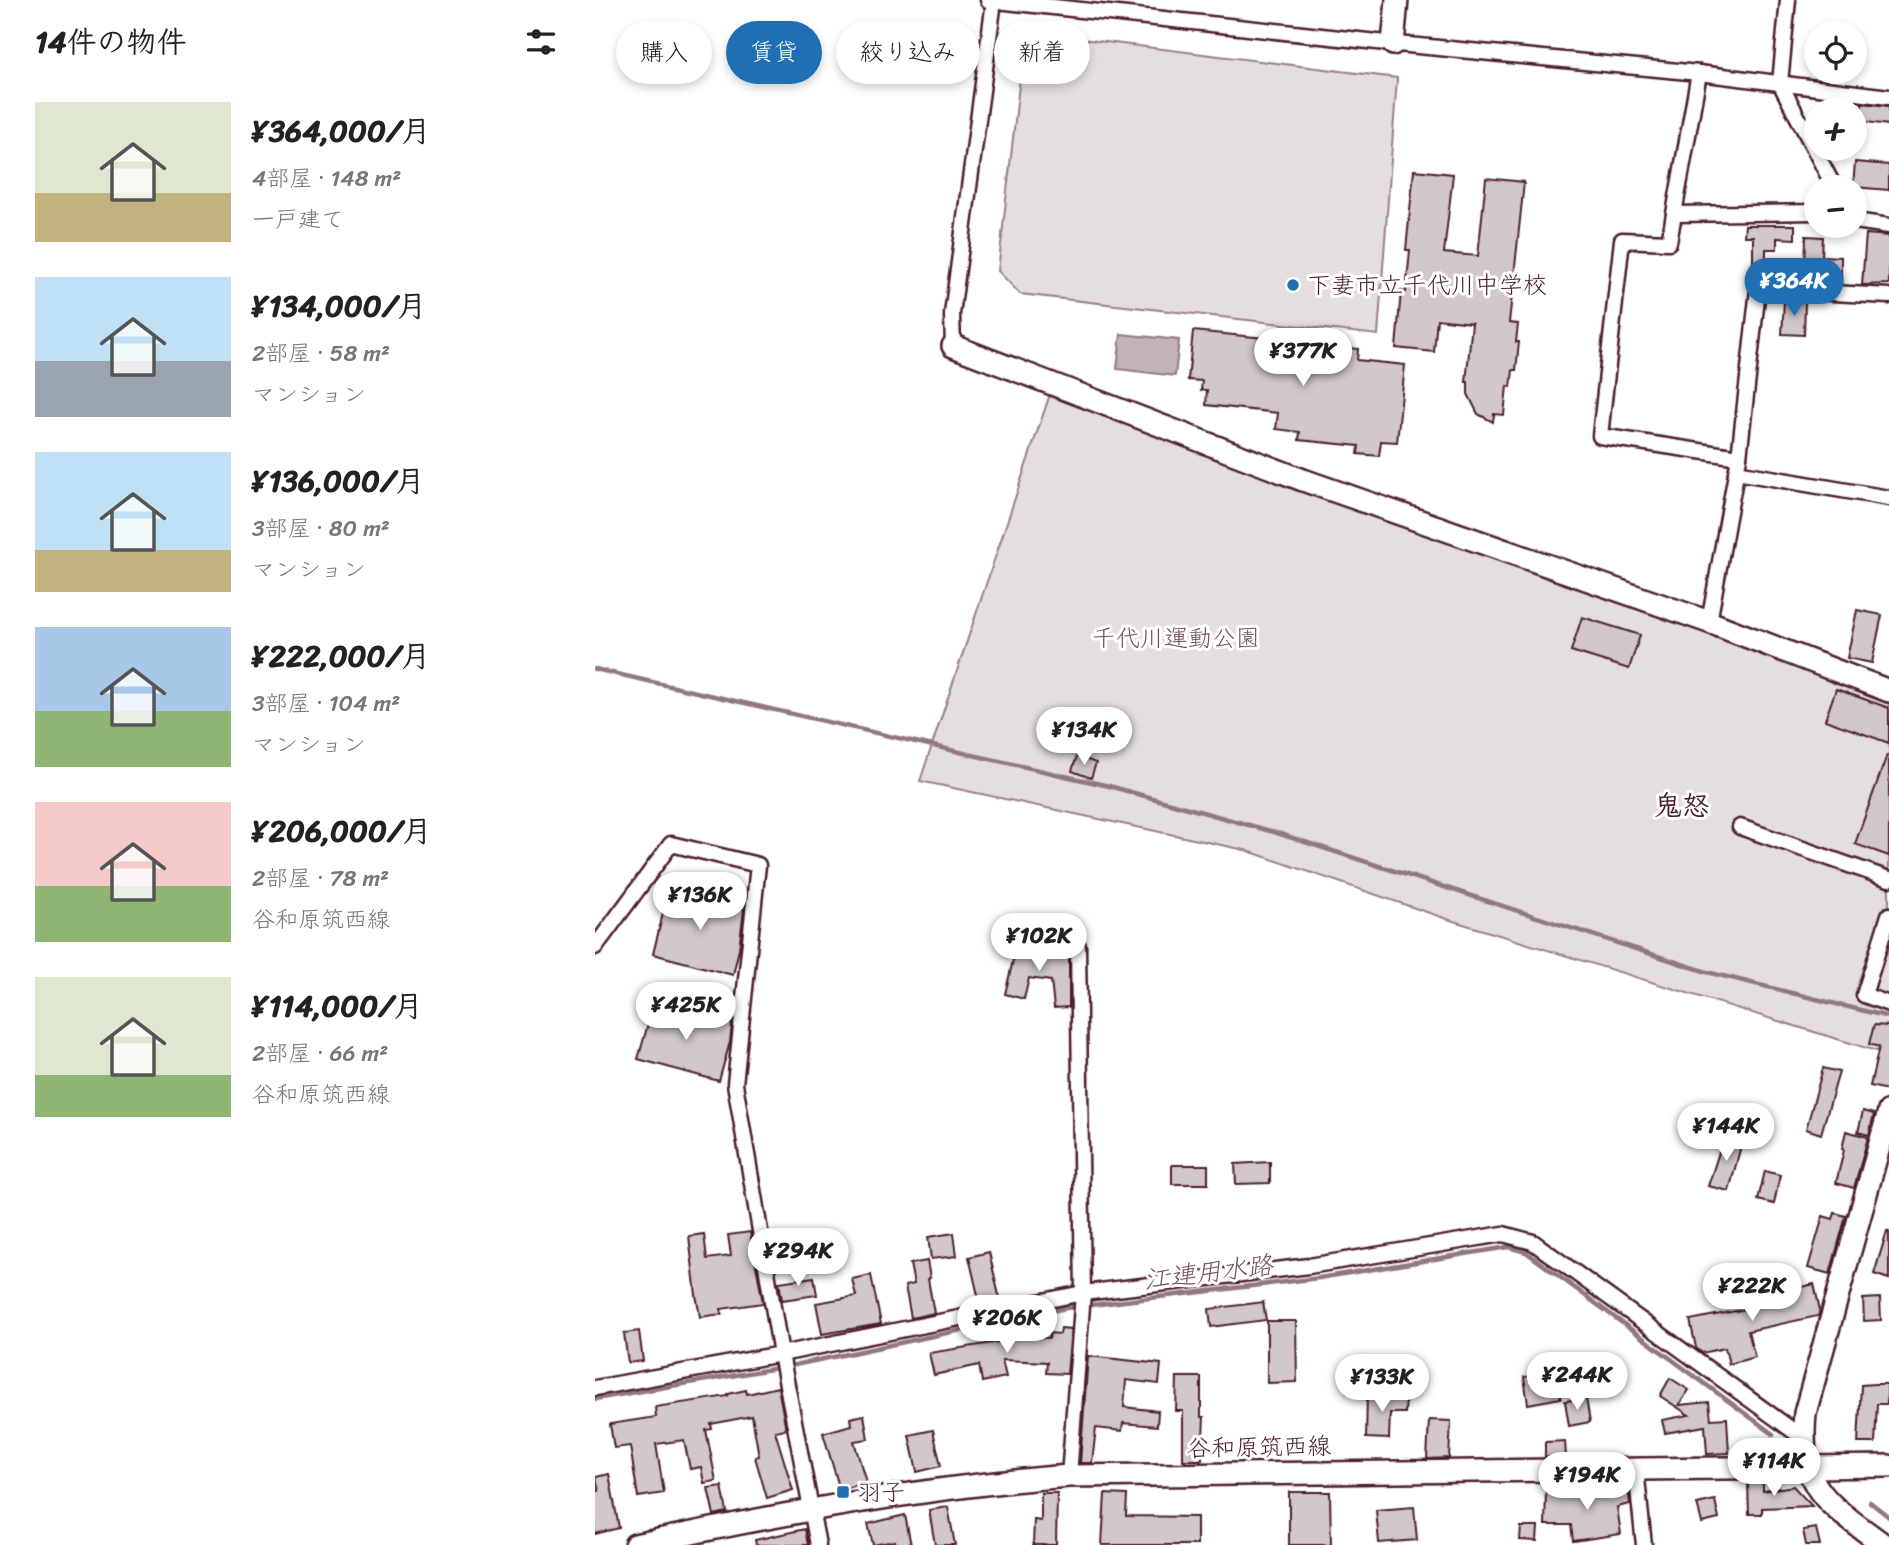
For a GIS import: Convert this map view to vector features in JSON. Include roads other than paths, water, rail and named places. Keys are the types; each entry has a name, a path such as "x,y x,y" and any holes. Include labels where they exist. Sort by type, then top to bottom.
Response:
{"street":[{"path":"1392,44 1397,0"},
{"path":"1788,0 1780,83 1828,175"},
{"path":"1889,97 1699,73 1392,44 991,1 952,314 953,346 1303,480 1709,622 1889,691"},
{"path":"1699,73 1669,242 1622,240 1600,436 1889,498"},
{"path":"1674,214 1804,212"},
{"path":"1867,223 1889,226"},
{"path":"1709,622 1738,465 1758,289 1889,296"},
{"path":"1740,827 1889,878"},
{"path":"595,947 671,844 758,865 735,1084 781,1354 818,1545"},
{"path":"1889,915 1864,995 1889,1004"},
{"path":"1069,1476 1083,1293 1078,946"},
{"path":"1884,1545 1829,1503 1812,1482 1803,1438 1805,1413 1882,1168 1889,1111"},
{"path":"595,1388 781,1354 1083,1293 1309,1266 1503,1234 1533,1242 1803,1438"},
{"name":"谷和原筑西線","path":"635,1545 811,1510 960,1486 1069,1476 1889,1466"},
{"path":"1636,1469 1644,1545"}],"waterway":[{"path":"595,669 1109,786 1274,832 1707,972 1889,1017"},
{"name":"江連用水路","path":"595,1399 795,1365 1066,1308 1319,1278 1508,1247 1526,1252 1773,1434"},
{"name":"江連用水路","path":"1870,1502 1889,1517"}],"place":[{"name":"下妻市立千代川中学校","path":"1293,285"},
{"name":"羽子","path":"843,1492"}],"district":[{"name":"鬼怒","path":"1682,805"}],"park label":[{"name":"千代川運動公園","path":"1176,638"}]}
